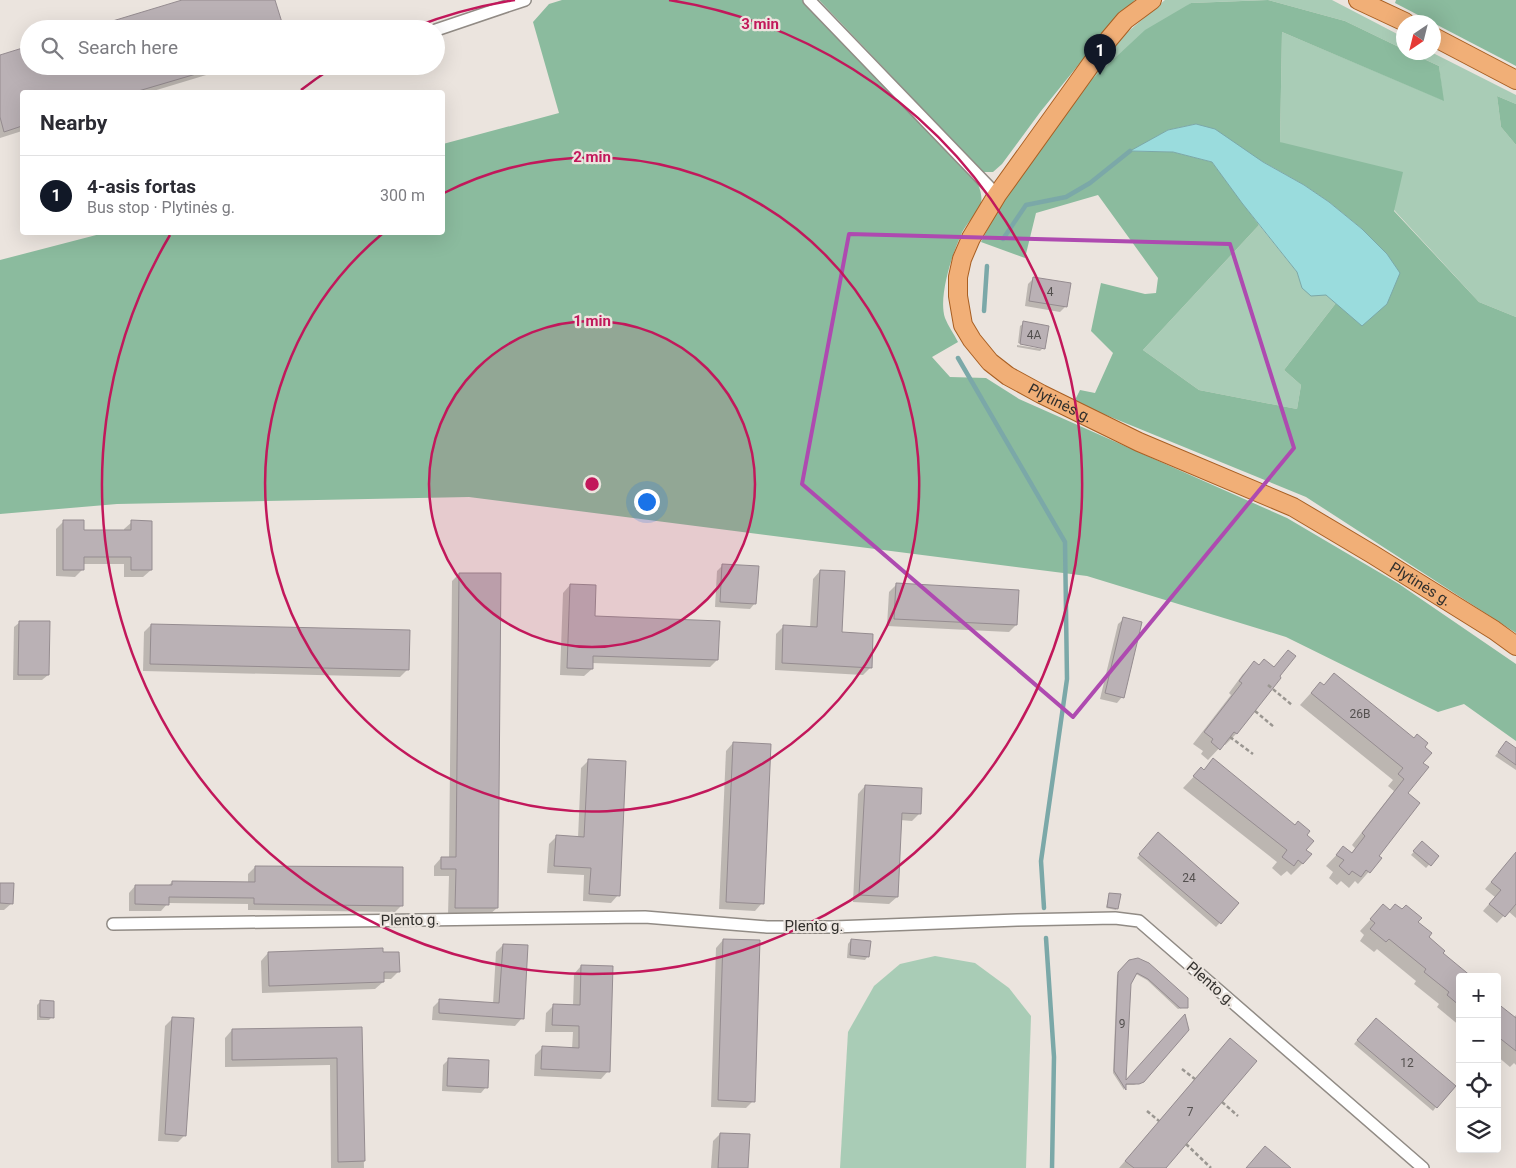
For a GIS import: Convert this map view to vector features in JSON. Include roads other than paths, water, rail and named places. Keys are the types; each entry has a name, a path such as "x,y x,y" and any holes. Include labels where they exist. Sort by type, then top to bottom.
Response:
{"main road":[{"name":"Plytinės g.","path":"1152,0 1125,20 1109,39 997,195 971,238 962,259 958,277 958,296 963,325 972,340 990,362 1008,376 1139,442 1293,508 1396,569 1494,630 1516,646"},
{"path":"1358,0 1396,18"},
{"path":"1441,41 1516,80"}],"street":[{"path":"445,27 525,0"},
{"path":"809,0 997,195"},
{"name":"Plento g.","path":"113,924 645,918 767,927 834,927 1115,918 1138,921 1424,1168"}],"water":[{"path":"1196,124 1215,129 1263,162 1304,185 1329,202 1362,229 1387,254 1400,273 1387,304 1362,326 1326,295 1311,296 1302,288 1297,272 1212,162 1173,152 1130,151 1168,130"}],"waterway":[{"path":"1003,239 1026,205 1066,197 1090,183 1130,151"},
{"path":"984,311 987,266"},
{"path":"958,358 1065,542 1067,679 1041,861 1044,908"},
{"path":"1046,938 1054,1057 1052,1168"}],"place":[{"name":"4-asis fortas","path":"1100,75"}]}
